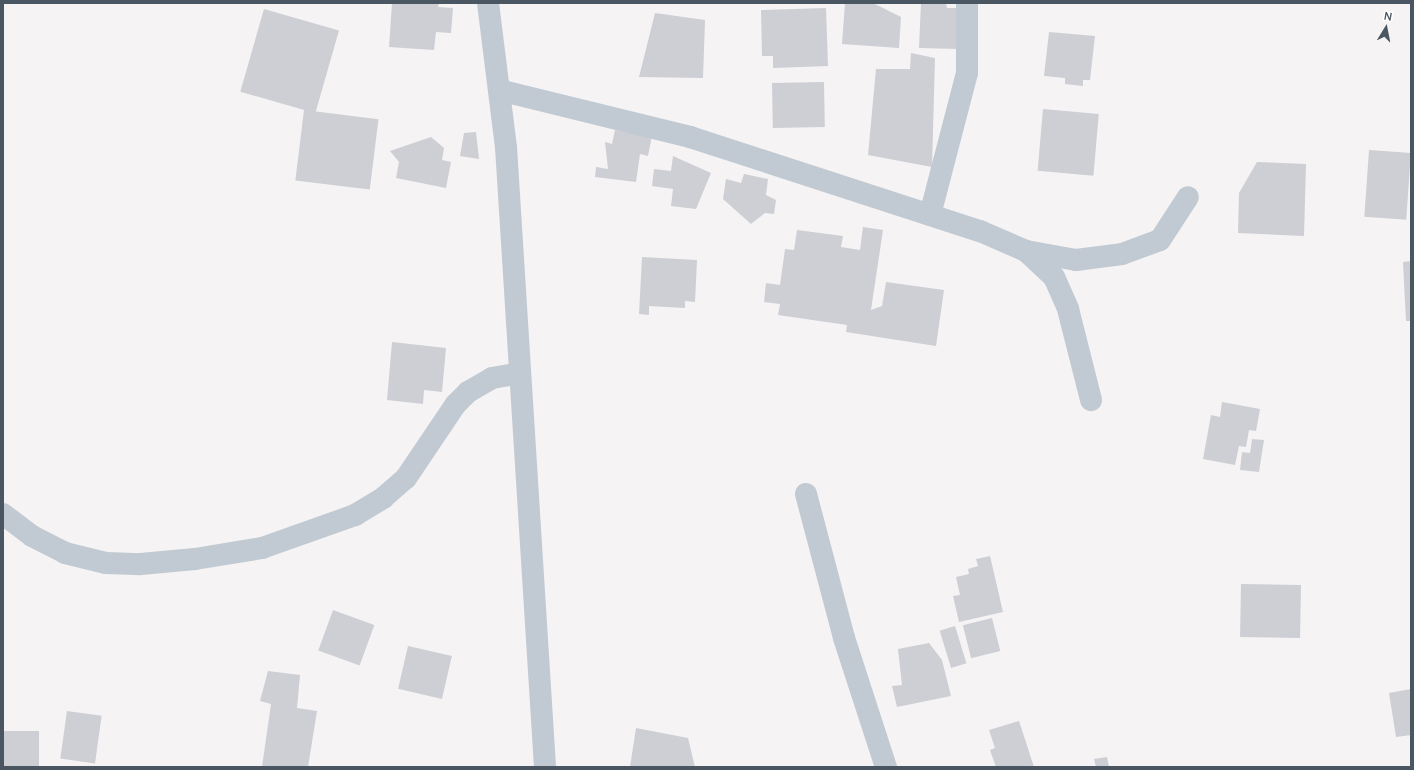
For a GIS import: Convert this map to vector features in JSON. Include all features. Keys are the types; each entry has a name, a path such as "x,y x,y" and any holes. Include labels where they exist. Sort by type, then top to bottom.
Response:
{"street":[{"path":"488,3 506,147 545,767"},
{"path":"930,214 967,73 967,3"},
{"path":"499,90 690,137 930,214 980,231 1026,251 1076,260 1122,254 1160,240 1188,197"},
{"path":"1026,251 1054,278 1068,309 1092,400"},
{"path":"3,514 32,536 65,553 106,563 141,564 195,559 262,548 354,515 383,498 406,478 456,404 468,392 492,378 520,372"},
{"path":"806,494 844,638 886,767"}],"building":[{"path":"392,3 439,3 438,7 453,8 451,33 436,32 434,50 389,47"},
{"path":"845,3 873,3 901,17 899,48 842,44"},
{"path":"921,3 946,3 947,8 959,8 959,49 919,48"},
{"path":"826,8 828,66 773,68 773,56 762,56 761,10"},
{"path":"264,9 339,30 315,113 240,92"},
{"path":"655,13 705,20 703,78 639,77"},
{"path":"1049,32 1095,36 1090,80 1083,80 1083,86 1065,84 1065,78 1044,76"},
{"path":"911,53 935,58 932,167 868,155 876,69 910,69"},
{"path":"824,82 825,127 773,128 772,83"},
{"path":"1043,109 1099,114 1093,176 1038,171"},
{"path":"304,110 378,119 370,190 295,180"},
{"path":"615,130 652,136 648,156 640,154 636,182 595,177 596,167 608,169 605,142 612,144"},
{"path":"476,132 479,159 460,156 464,133"},
{"path":"431,137 444,148 442,160 451,162 446,188 396,178 399,162 390,151"},
{"path":"1369,150 1411,153 1406,220 1364,217"},
{"path":"673,156 711,173 696,209 671,206 673,189 652,186 654,169 671,171"},
{"path":"1257,162 1306,164 1304,236 1238,233 1239,193"},
{"path":"744,174 768,179 766,195 776,200 774,214 765,213 751,224 723,199 726,179 741,183"},
{"path":"863,227 883,230 871,310 882,306 886,282 944,290 936,346 846,332 847,325 778,315 780,304 764,302 766,283 780,285 785,249 794,250 797,230 843,236 841,247 860,250"},
{"path":"642,257 697,260 695,302 685,301 685,308 649,306 649,315 639,314"},
{"path":"1411,261 1411,321 1406,321 1403,262"},
{"path":"392,342 446,348 442,392 424,390 423,404 387,400"},
{"path":"1222,402 1260,409 1256,431 1249,430 1246,447 1239,446 1235,465 1203,459 1211,415 1220,417"},
{"path":"1252,439 1264,440 1259,472 1240,470 1242,452 1250,453"},
{"path":"990,556 1003,612 959,622 953,596 960,595 956,577 969,574 968,569 978,566 976,559"},
{"path":"1241,584 1301,585 1300,638 1240,637"},
{"path":"333,610 374,625 360,665 318,650"},
{"path":"992,618 1000,651 971,658 963,625"},
{"path":"955,626 966,663 951,668 940,631"},
{"path":"929,643 942,660 951,696 897,707 892,686 902,685 898,649"},
{"path":"408,646 452,656 442,699 398,689"},
{"path":"268,671 300,675 297,708 317,711 308,767 262,767 271,704 260,701"},
{"path":"1411,689 1411,735 1396,737 1389,693"},
{"path":"67,711 102,716 95,763 60,759"},
{"path":"1019,721 1034,767 996,767 990,750 995,748 989,730"},
{"path":"636,728 688,738 695,767 630,767"},
{"path":"3,731 39,731 39,767 3,767"},
{"path":"1107,757 1109,767 1096,767 1094,759"}]}
